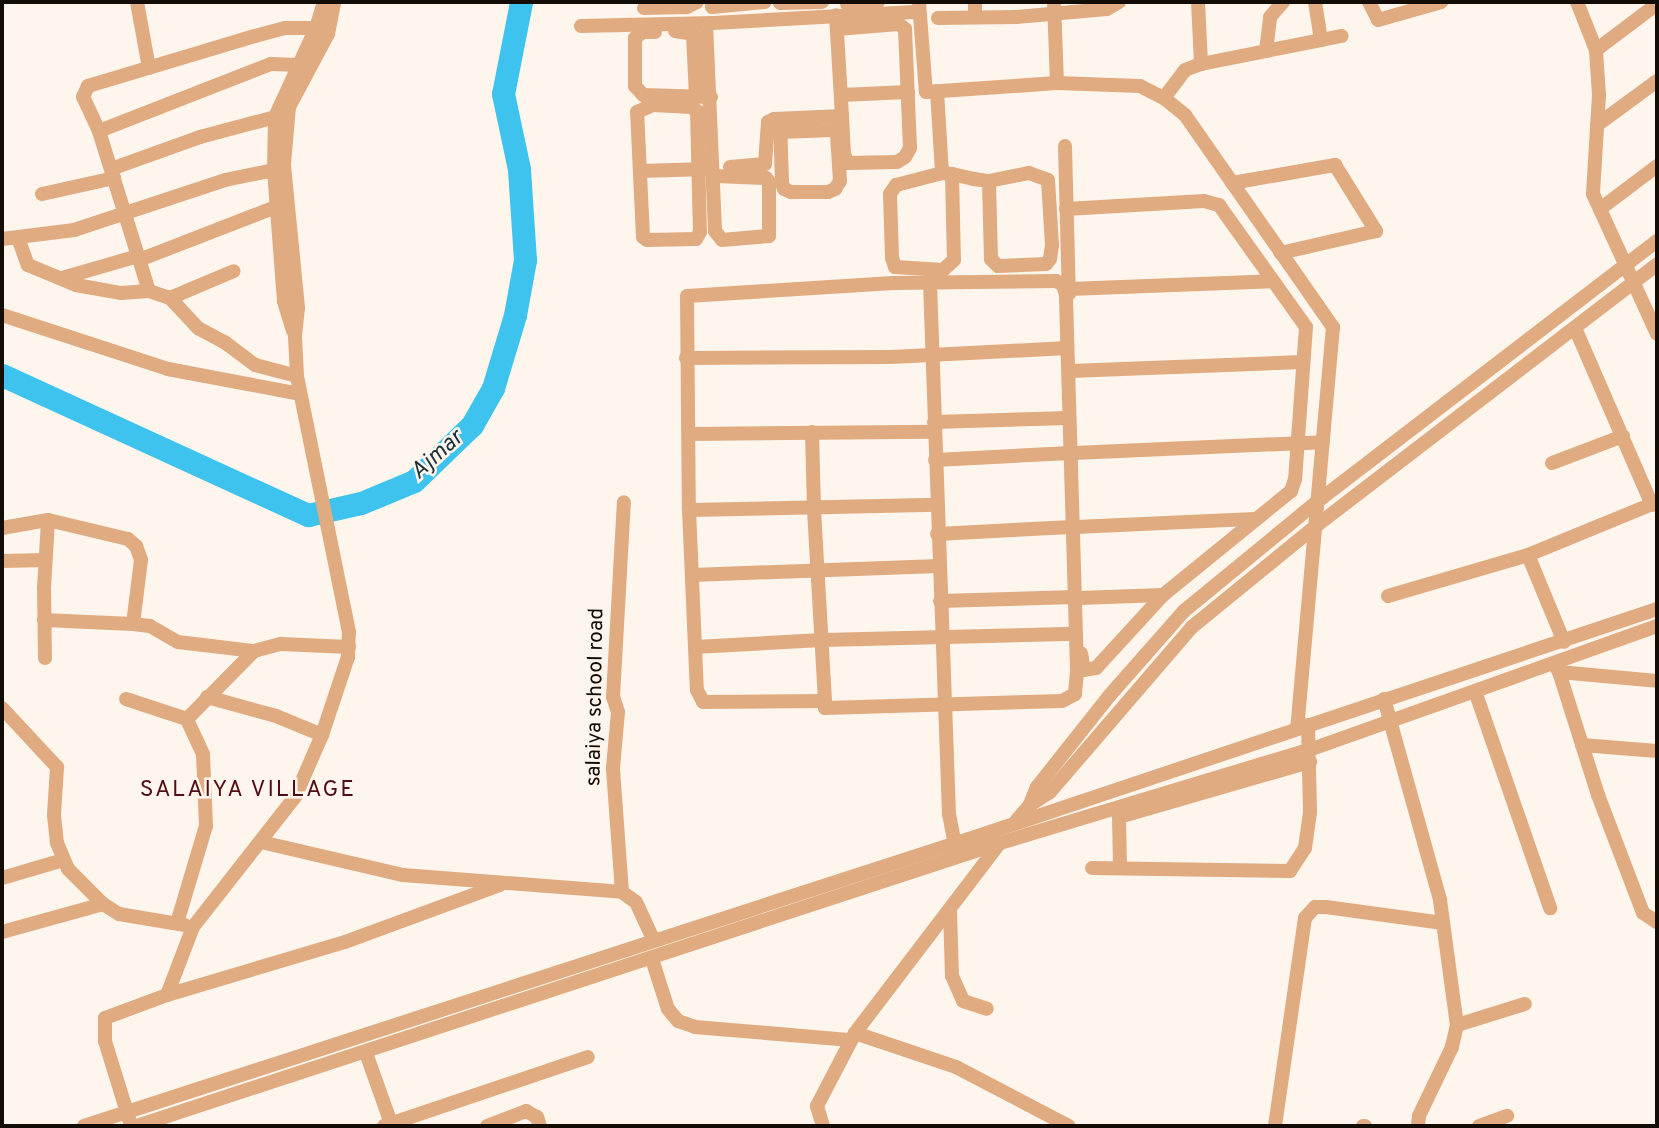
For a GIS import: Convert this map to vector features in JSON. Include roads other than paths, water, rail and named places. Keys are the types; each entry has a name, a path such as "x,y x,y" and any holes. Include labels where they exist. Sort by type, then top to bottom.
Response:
{"street":[{"path":"137,2 149,68"},
{"path":"295,336 284,301 274,170 275,117 300,65 322,31 324,2"},
{"path":"167,995 193,928 295,797 323,735 344,674 349,648 349,632 297,376 295,336 298,308 284,164 284,137 289,107 334,2"},
{"path":"645,25 644,5 687,7 697,2"},
{"path":"703,97 712,4 765,2"},
{"path":"581,26 710,23 821,2"},
{"path":"843,13 878,2"},
{"path":"938,18 975,9 1016,17 1054,7 1107,9 1119,2"},
{"path":"1198,2 1201,64"},
{"path":"1266,51 1270,17 1283,2"},
{"path":"1315,2 1321,40"},
{"path":"1370,2 1378,20 1441,2"},
{"path":"1577,2 1596,50 1597,125 1593,194 1657,334"},
{"path":"1596,50 1657,4"},
{"path":"843,13 919,7 926,92 1057,83 1140,86 1164,98 1185,115 1333,327 1302,727 1309,756 1310,812 1305,848 1290,871 1092,868"},
{"path":"1054,7 1057,83"},
{"path":"780,8 843,13 899,24 905,29 910,148 905,157 897,162 848,163 844,154 841,95 843,13"},
{"path":"149,291 99,131 83,97 84,91 88,86 285,28 322,31"},
{"path":"640,171 699,169 715,172 766,178 769,182 769,236 722,240 717,236 715,172 693,34 687,31 643,32 635,38 635,86 643,95 703,97"},
{"path":"1164,98 1185,70 1201,64 1342,36"},
{"path":"99,131 271,64 300,65"},
{"path":"1597,125 1657,81"},
{"path":"937,91 947,173 954,260 943,270 895,267 892,258 890,194 896,185 947,173 989,181 1029,173 1048,180 1052,245 1051,259 1046,264 998,266 991,259 989,181"},
{"path":"841,95 908,92"},
{"path":"647,105 691,107 696,111 699,169 699,232 696,239 647,240 643,237 637,112 647,105"},
{"path":"780,125 842,116"},
{"path":"42,194 112,173 200,137 275,117"},
{"path":"715,172 765,164 768,122 833,130 837,134 840,181 835,188 828,192 784,189 780,125"},
{"path":"1065,146 1066,208 1071,371 1072,453 1077,598 1081,664 1084,670 1091,671 1163,595 1291,491 1306,327 1219,205 1204,201 1066,208"},
{"path":"1232,183 1335,165 1376,231 1280,253"},
{"path":"1600,209 1657,166"},
{"path":"2,239 74,230 225,180 274,170"},
{"path":"61,278 138,258 278,206"},
{"path":"18,238 28,265 76,285 121,293 161,293 170,298 198,328 226,342 255,365 297,376"},
{"path":"1030,806 1037,787 1184,611 1318,501 1657,241"},
{"path":"823,1126 817,1105 853,1037 1016,822 1030,806 1050,792 1189,629 1316,526 1657,264"},
{"path":"170,298 234,271"},
{"path":"825,701 703,702 697,690 686,358 687,296 930,283 1056,281 1063,285 1072,453"},
{"path":"1069,289 1273,281"},
{"path":"930,283 937,534 949,814 954,844"},
{"path":"2,315 168,369 300,394"},
{"path":"1388,596 1528,555 1654,504 1575,328"},
{"path":"686,358 932,355 1067,348"},
{"path":"1071,371 1304,362"},
{"path":"689,434 934,427 1069,418"},
{"path":"812,432 825,708 1062,701 1074,694 1077,598"},
{"path":"1552,463 1623,436"},
{"path":"935,460 1323,442"},
{"name":"salaiya school road","path":"622,892 613,768 618,712 613,697 624,502"},
{"path":"690,510 814,510 937,505"},
{"path":"937,534 1255,519"},
{"path":"2,528 48,520 128,539 136,545 141,560 133,624"},
{"path":"45,658 48,520"},
{"path":"1528,555 1564,642"},
{"path":"2,561 46,560"},
{"path":"692,575 817,568 939,566"},
{"path":"940,601 1163,595"},
{"path":"84,1126 129,1120 653,939 954,844 1657,609"},
{"path":"44,620 150,626 178,642 254,651 281,644 349,648"},
{"path":"1120,868 1119,817 1309,756 1390,721 1475,691 1556,668 1657,627"},
{"path":"695,647 821,640 1076,634"},
{"path":"187,719 254,651"},
{"path":"1556,668 1657,681"},
{"path":"1556,668 1643,913 1657,922"},
{"path":"1475,691 1550,908"},
{"path":"207,697 276,716 323,735"},
{"path":"126,699 187,719 203,754 206,826 177,923"},
{"path":"1384,699 1443,923 1457,1025 1452,1047 1419,1116 1418,1126"},
{"path":"2,708 57,767 54,815 57,843 68,869 103,904 134,918 177,923 193,928"},
{"path":"1582,745 1657,751"},
{"path":"138,1126 1000,843 1309,756"},
{"path":"261,842 403,875 622,892 636,902 653,939"},
{"path":"2,878 64,860"},
{"path":"129,1120 105,1041 105,1018 167,995 345,942 505,883"},
{"path":"2,932 103,904"},
{"path":"1275,1126 1305,918 1315,907 1326,907 1443,923"},
{"path":"950,910 952,976 963,1001 987,1009"},
{"path":"627,948 632,966"},
{"path":"652,959 668,1009 678,1021 695,1027 853,1037 956,1067 1048,1121 1069,1126"},
{"path":"1457,1025 1525,1004"},
{"path":"366,1053 389,1125 588,1057"},
{"path":"487,1126 527,1111 537,1116 540,1126"},
{"path":"1479,1126 1507,1116"}],"waterway":[{"name":"Ajmar","path":"2,375 308,515 361,503 414,481 472,425 493,388 515,315 525,260 519,169 503,94 521,2"}],"district":[{"name":"SALAIYA VILLAGE","path":"248,791"}]}
